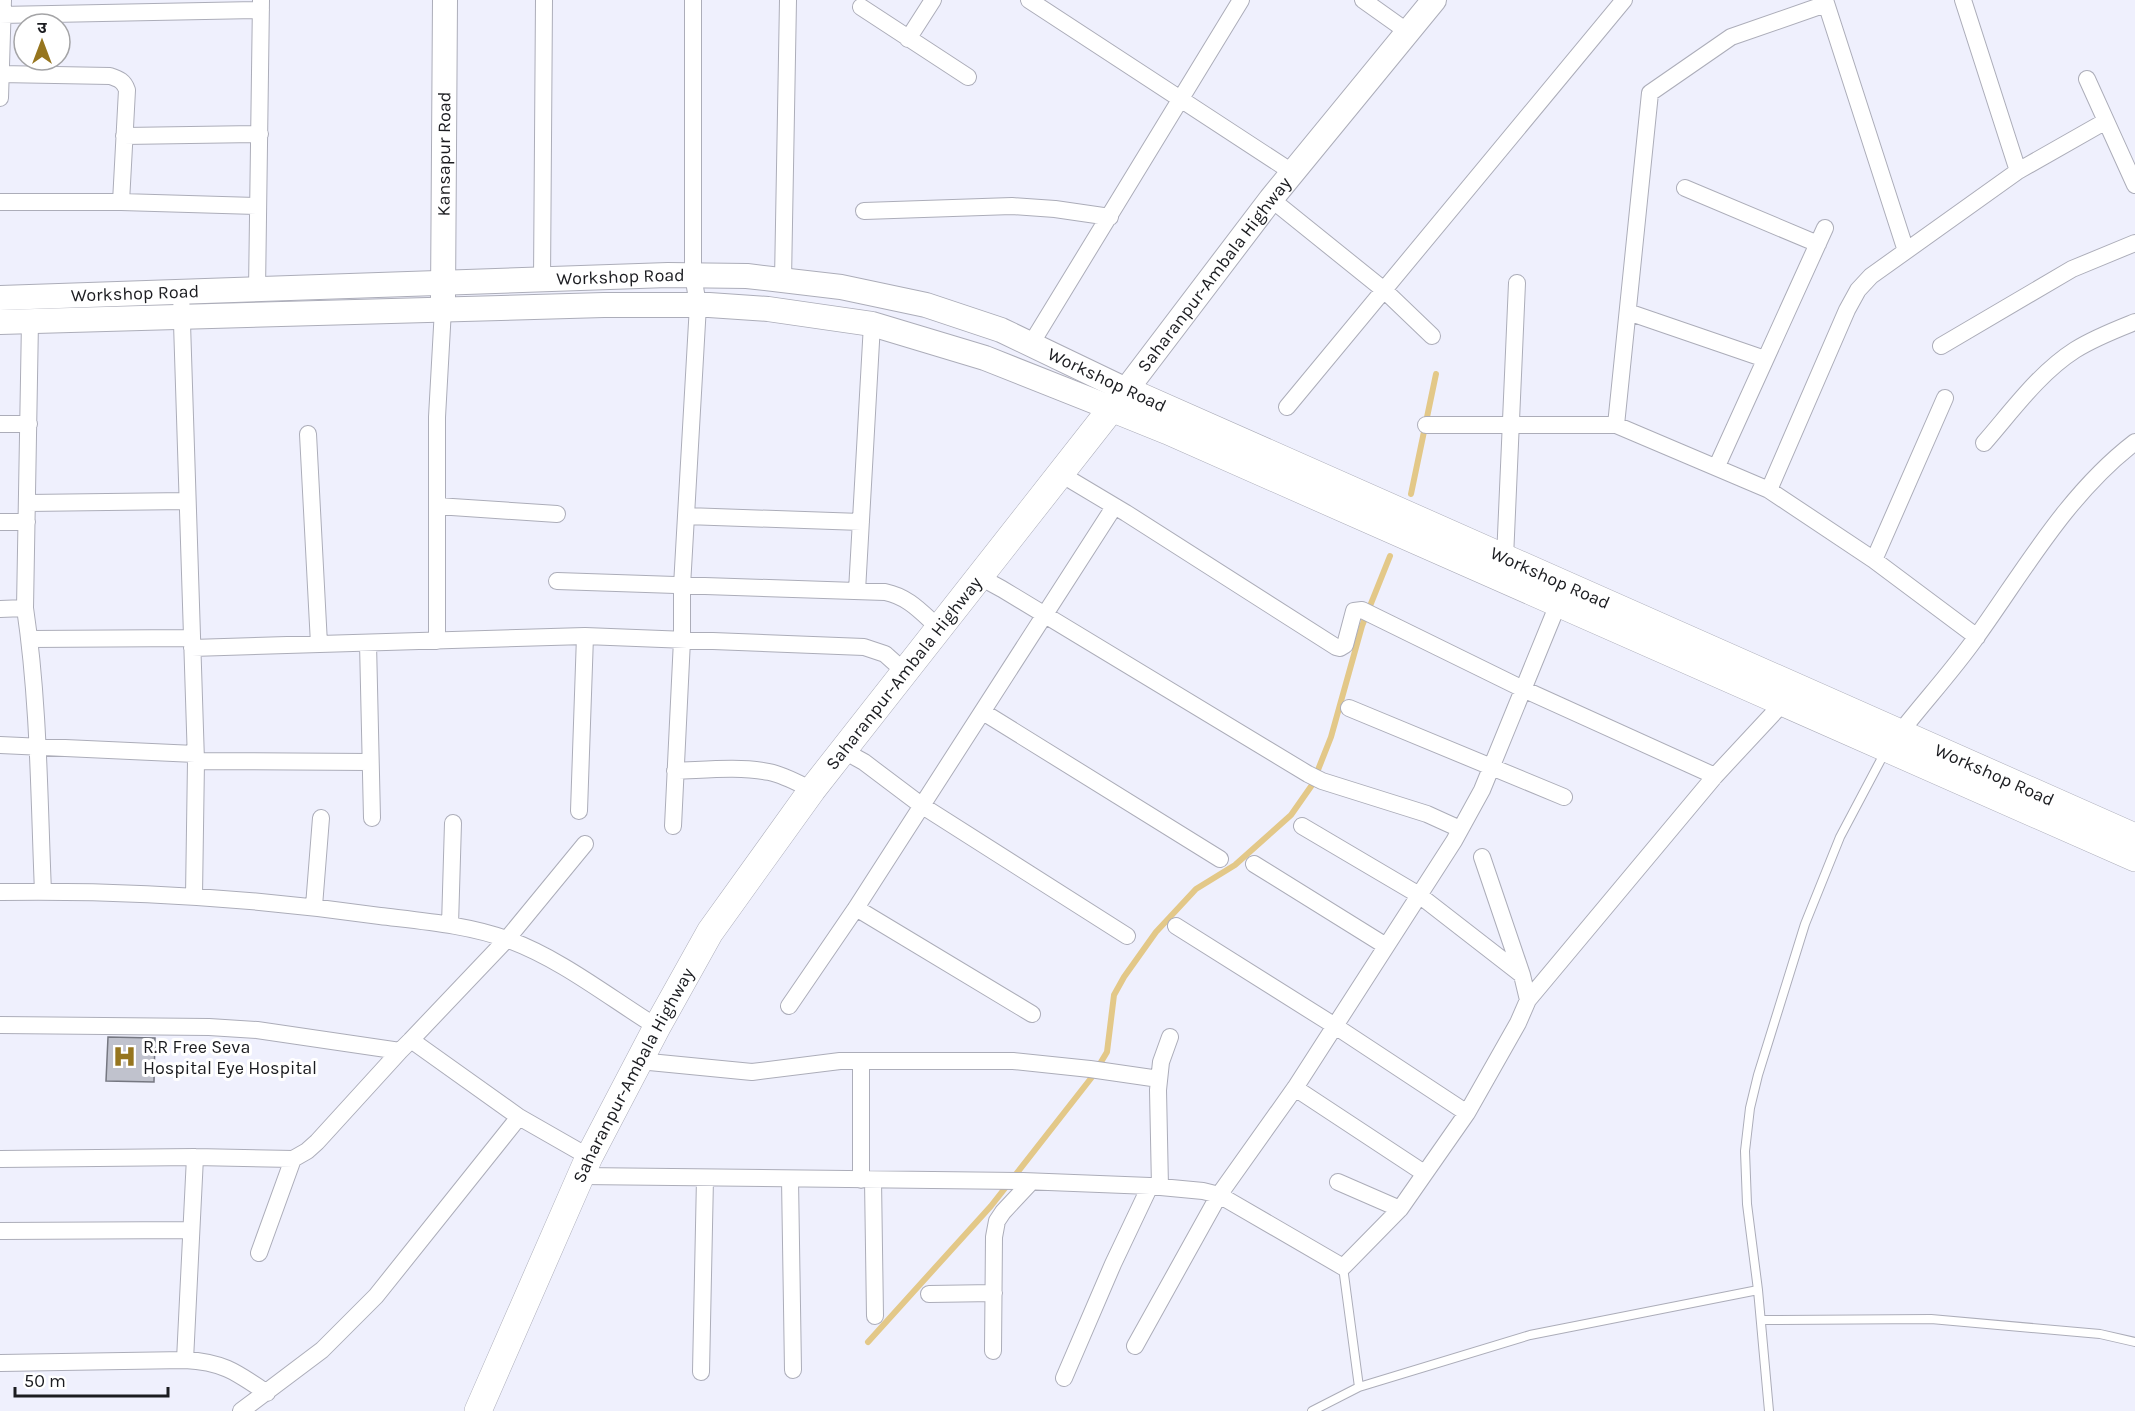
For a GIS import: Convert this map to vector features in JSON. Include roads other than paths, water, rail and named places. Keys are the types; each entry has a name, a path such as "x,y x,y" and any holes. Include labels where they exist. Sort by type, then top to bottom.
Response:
{"main road":[{"name":"Kansapur Road","path":"443,309 445,0"},
{"name":"Saharanpur-Ambala Highway","path":"478,1411 585,1167 657,1027 710,932 812,790 980,578 1271,199 1434,0"},
{"name":"Workshop Road","path":"0,298 693,275 747,276 841,287 926,304 1002,330 1031,344 1168,430 1558,604 1783,703 1893,741 2135,837"},
{"name":"Workshop Road","path":"0,322 604,304 698,304 768,309 872,324 1118,399 1505,558 2135,858"}],"street":[{"path":"542,280 544,0"},
{"path":"673,826 682,640 682,586 698,304 693,275 693,0"},
{"path":"783,280 788,0"},
{"path":"908,39 933,0"},
{"path":"1029,0 1292,172"},
{"path":"1363,0 1408,32"},
{"path":"1287,407 1624,0"},
{"path":"1963,0 2018,171"},
{"path":"1031,344 1182,98 1235,2"},
{"path":"1616,425 1650,93 1731,37 1825,2 1906,251"},
{"path":"0,98 2,10 261,5 257,290"},
{"path":"861,7 968,77"},
{"path":"1,74 110,76 125,83 127,90 121,202"},
{"path":"2087,79 2135,185"},
{"path":"1768,490 1857,290 1871,276 2018,171 2106,121"},
{"path":"124,136 260,134"},
{"path":"1685,188 1818,244"},
{"path":"1271,199 1384,290 1432,336"},
{"path":"0,202 121,202 257,206"},
{"path":"864,211 1012,206 1055,209 1110,217"},
{"path":"1717,466 1825,228"},
{"path":"1941,346 2072,269 2135,243"},
{"path":"1505,558 1517,283"},
{"path":"181,292 195,757 194,896"},
{"path":"437,641 437,417 443,309"},
{"path":"1628,312 1765,359"},
{"path":"30,321 25,608 30,639 37,746 43,892"},
{"path":"1984,443 2046,374 2075,350 2135,322"},
{"path":"857,591 872,324"},
{"path":"1874,560 1945,398"},
{"path":"0,424 29,424"},
{"path":"1426,425 1616,425 1717,466 1768,490 1874,560 1977,637"},
{"path":"308,434 319,644"},
{"path":"1893,741 1977,637 2062,514 2090,483 2135,442"},
{"path":"1059,473 1336,647 1340,648 1345,645 1354,610 1368,612 1523,689 1715,776"},
{"path":"27,504 188,501"},
{"path":"437,506 557,514"},
{"path":"789,1006 856,908 1114,507"},
{"path":"686,516 861,522"},
{"path":"0,522 27,522"},
{"path":"980,578 1315,778 1427,814 1460,829"},
{"path":"557,581 857,591 899,595 939,628"},
{"path":"1135,1346 1219,1195 1295,1088 1460,829 1482,790 1558,604"},
{"path":"0,609 25,608"},
{"path":"30,639 319,644 585,636 864,647 885,654 905,672"},
{"path":"579,811 585,636"},
{"path":"368,643 372,818"},
{"path":"0,1025 221,1027 405,1045 519,1117 585,1167 705,1178 1027,1181 1155,1186 1203,1191 1219,1195 1343,1268 1400,1209 1467,1113 1518,1023 1528,1000 1715,776 1783,703"},
{"path":"1349,708 1564,797"},
{"path":"983,712 1220,860"},
{"path":"0,745 195,757 370,762"},
{"path":"844,751 864,762 921,806 1127,936"},
{"path":"675,771 769,772 812,790"},
{"path":"314,906 321,818"},
{"path":"450,925 453,823"},
{"path":"1302,826 1419,895 1522,975"},
{"path":"0,1159 195,1157 292,1159 318,1143 405,1045 507,939 585,844"},
{"path":"1482,857 1522,975 1528,1000"},
{"path":"1254,864 1386,946"},
{"path":"0,892 194,896 314,906 450,925 507,939 544,956 657,1027"},
{"path":"856,908 1032,1014"},
{"path":"1176,926 1335,1026 1467,1113"},
{"path":"1064,1378 1113,1264 1155,1186 1159,1079 1161,1062 1170,1037"},
{"path":"639,1061 752,1072 826,1061 1013,1061 1159,1079"},
{"path":"861,1061 875,1316"},
{"path":"1295,1088 1424,1173"},
{"path":"241,1411 322,1350 376,1296 519,1117"},
{"path":"185,1360 195,1157"},
{"path":"259,1253 292,1159"},
{"path":"701,1372 705,1178"},
{"path":"790,1179 793,1370"},
{"path":"993,1351 994,1237 997,1221 1027,1181"},
{"path":"1338,1182 1400,1209"},
{"path":"0,1231 191,1230"},
{"path":"929,1294 994,1293"},
{"path":"0,1363 207,1361 225,1366 267,1393"}],"lane":[{"path":"1769,1411 1758,1290 1747,1204 1745,1151 1750,1108 1805,924 1840,837 1893,741"},
{"path":"1343,1268 1359,1387"},
{"path":"1312,1411 1359,1387 1530,1335 1758,1290"},
{"path":"1761,1320 1932,1319 2100,1334 2135,1342"}],"waterway":[{"path":"1411,494 1436,374"},
{"path":"868,1342 991,1206 1092,1077 1107,1052 1114,995 1156,932 1196,889 1235,865 1291,815 1312,785 1331,737 1362,626 1390,556"}],"place":[{"name":"R.R Free Seva Hospital Eye Hospital","path":"125,1057"}]}
